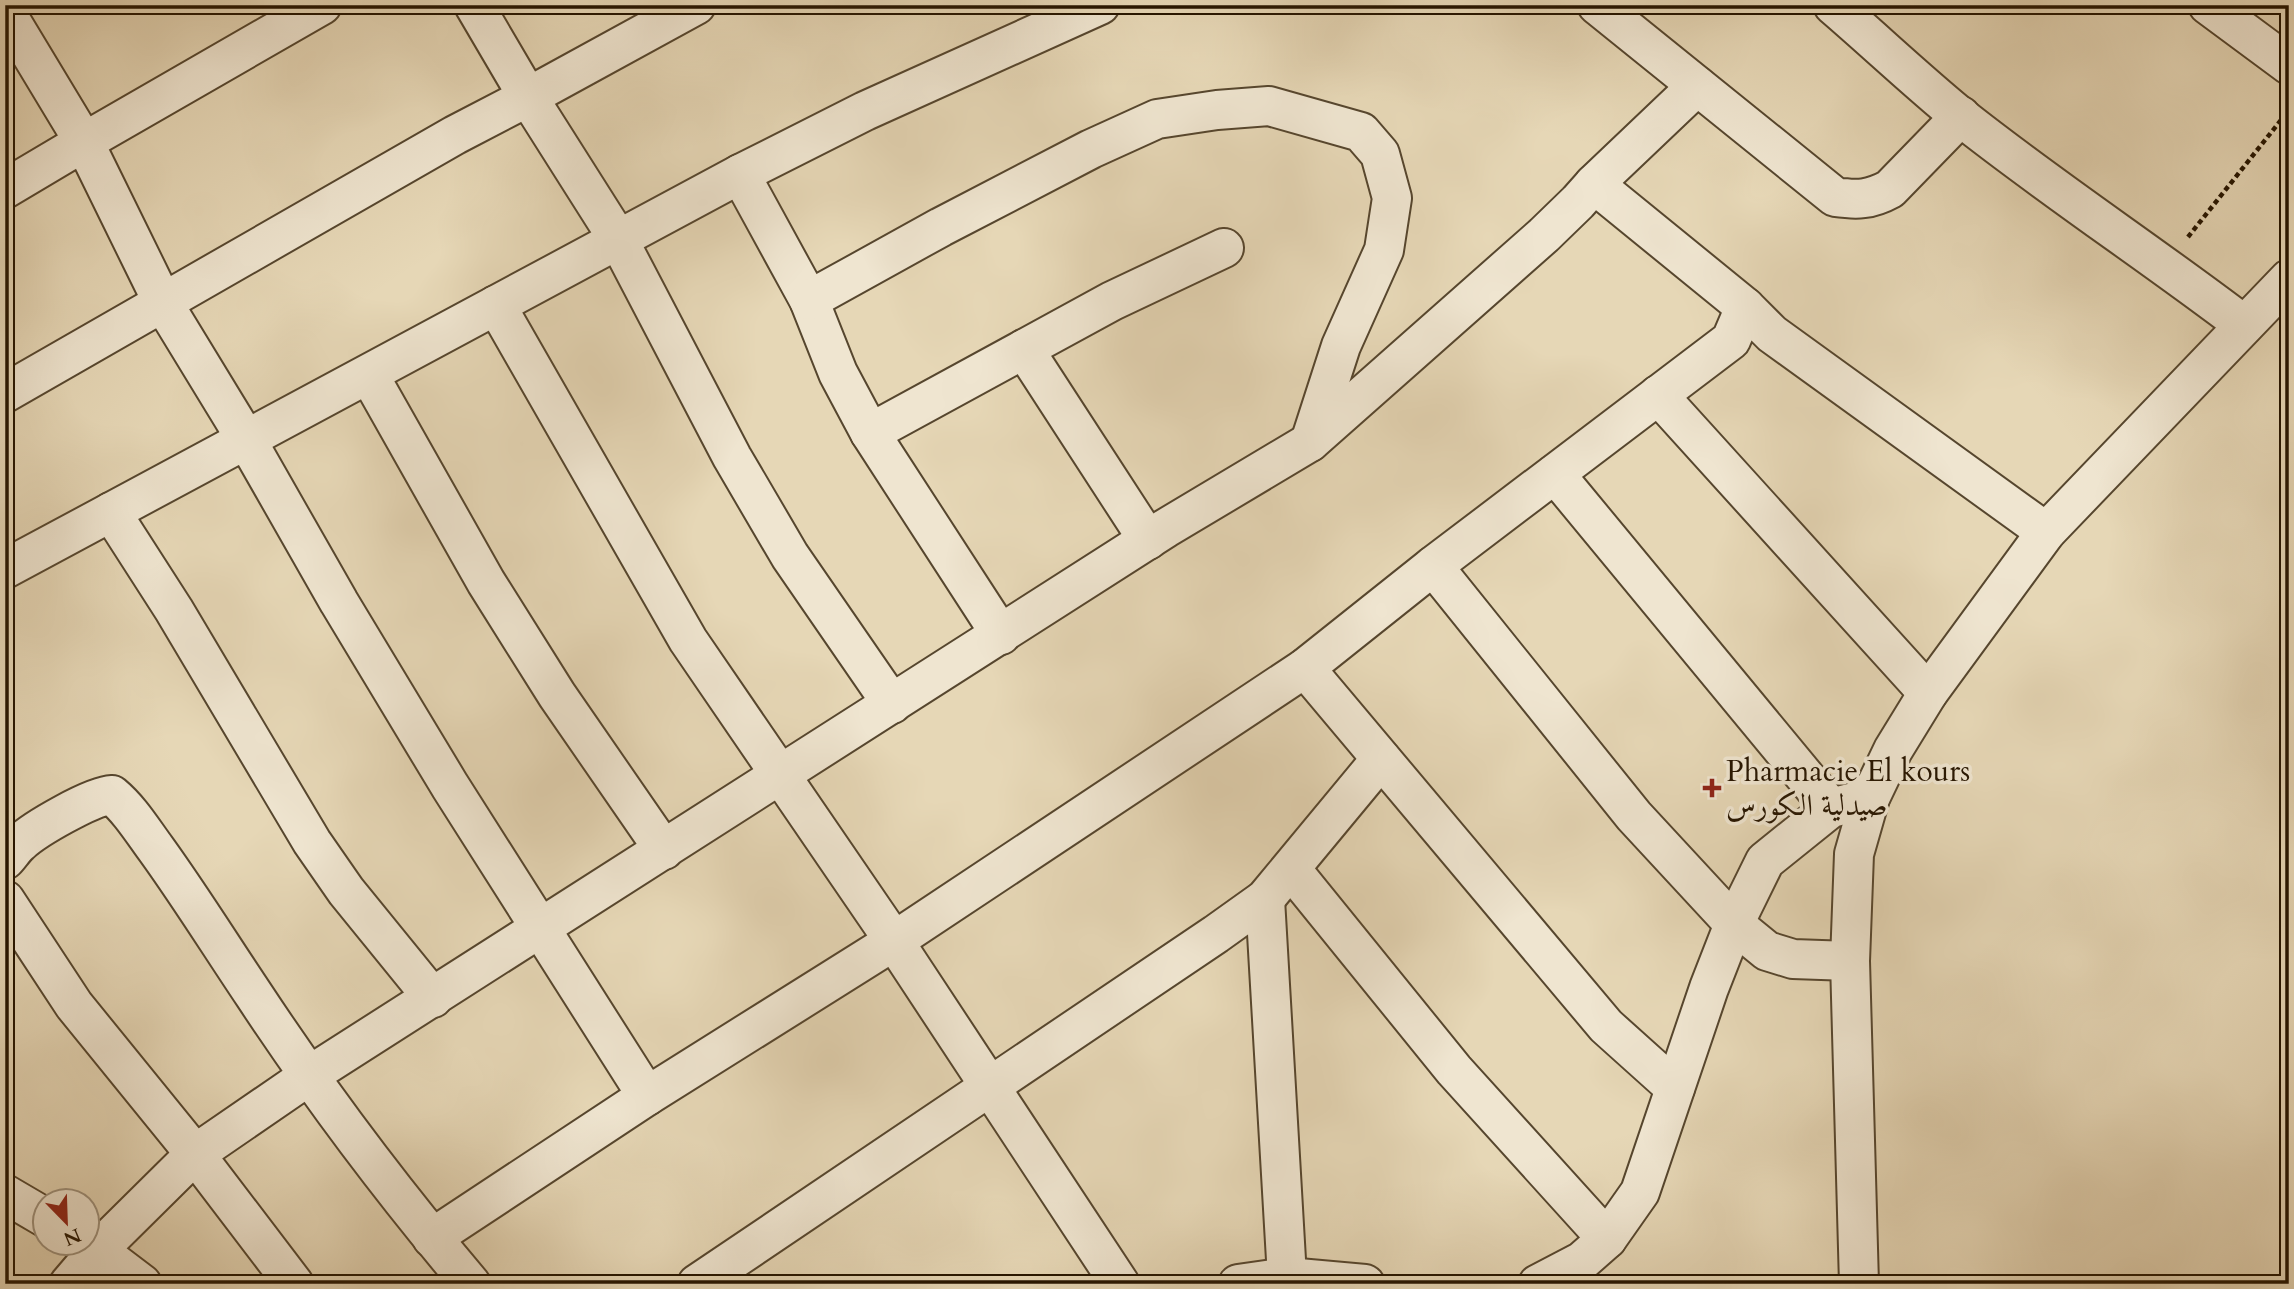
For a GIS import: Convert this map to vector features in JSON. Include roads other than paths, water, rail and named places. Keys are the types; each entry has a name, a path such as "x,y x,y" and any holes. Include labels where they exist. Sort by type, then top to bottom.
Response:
{"street":[{"path":"5,189 322,5"},
{"path":"474,5 528,97 618,239 732,457 790,556 892,704"},
{"path":"5,393 455,135 695,5"},
{"path":"5,569 740,174 865,111 1100,5"},
{"path":"1597,5 1835,197 1860,201 1890,189 1961,116"},
{"path":"1833,5 1961,116 2244,325"},
{"path":"2207,5 2289,65"},
{"path":"5,11 84,142 163,303 246,439 339,602 443,775 647,1096"},
{"path":"102,1238 195,1154 310,1075 1148,540 1310,442 1544,234 1697,86"},
{"path":"808,300 1091,149 1157,119 1269,106 1361,132 1380,154 1392,198 1384,250 1341,346 1310,442"},
{"path":"740,174 808,300 838,373 870,433 1000,635"},
{"path":"1594,184 1745,307 1772,334 2046,532"},
{"path":"870,433 1112,301 1224,248"},
{"path":"1859,1284 1850,961 1854,854 1870,798 1892,750 1928,693 2046,532 2289,279"},
{"path":"496,305 688,640 894,941 1120,1284"},
{"path":"432,1238 647,1096 894,941 1305,668 1433,566 1731,340 1745,307"},
{"path":"1024,349 1148,540"},
{"path":"369,374 486,582 557,695 664,850"},
{"path":"1658,395 1928,693"},
{"path":"1555,474 1831,808"},
{"path":"111,512 174,610 312,842 346,891 433,998"},
{"path":"1433,566 1634,816 1734,924 1767,951 1793,959 1850,961"},
{"path":"1305,668 1606,1026 1675,1088"},
{"path":"697,1284 1265,899 1381,759"},
{"path":"5,860 20,843 42,827 104,796 112,795 123,805 168,866 289,1047 373,1162 471,1284"},
{"path":"1538,1284 1582,1261 1607,1239 1640,1192 1709,989 1734,924 1765,861 1831,808 1870,798"},
{"path":"1291,869 1454,1070 1607,1239"},
{"path":"1265,899 1287,1277"},
{"path":"5,900 74,1006 195,1154 294,1284"},
{"path":"5,1194 32,1210"},
{"path":"102,1253 142,1284"},
{"path":"69,1284 85,1258"},
{"path":"1238,1284 1287,1277 1365,1284"}],"place":[{"name":"Pharmacie El kours صيدلية الكورس","path":"1712,788"}]}
